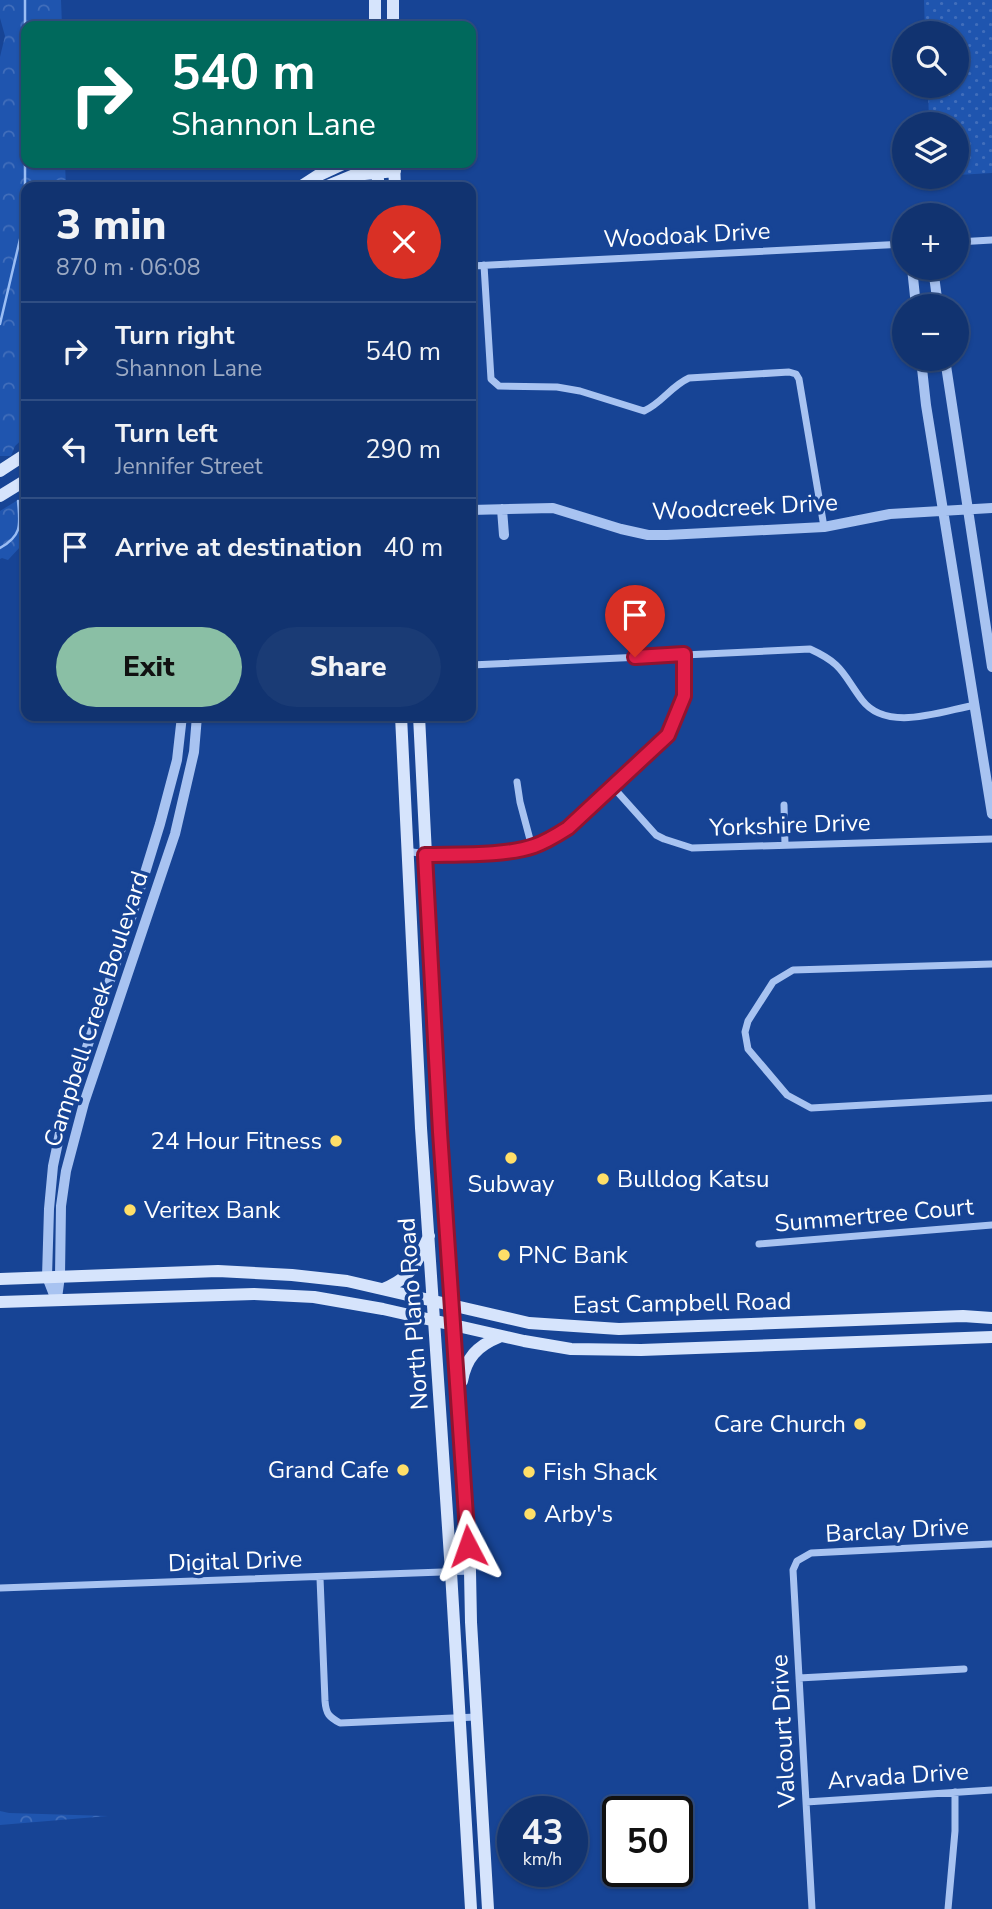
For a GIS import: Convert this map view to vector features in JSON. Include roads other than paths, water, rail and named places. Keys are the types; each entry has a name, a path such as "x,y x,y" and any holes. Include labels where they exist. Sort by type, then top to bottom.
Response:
{"main road":[{"path":"375,0 375,21"},
{"path":"393,0 393,21"},
{"path":"308,182 329,168"},
{"path":"337,182 375,168"},
{"path":"0,471 21,457"},
{"path":"0,496 21,483"},
{"name":"North Plano Road","path":"401,721 421,1128 452,1572 471,1909"},
{"name":"North Plano Road","path":"419,721 440,1132 470,1571 488,1909"},
{"path":"421,1128 440,1132"},
{"path":"383,1289 406,1277 414,1268 429,1236"},
{"name":"East Campbell Road","path":"0,1279 218,1271 320,1278 383,1289 529,1323 620,1329 992,1318"},
{"name":"East Campbell Road","path":"0,1302 254,1294 314,1297 571,1349 667,1349 992,1336"},
{"path":"795,1323 796,1344"},
{"path":"666,1328 667,1349"},
{"path":"458,1399 465,1366 470,1357 477,1348 500,1336"},
{"path":"466,1825 484,1823"}],"street":[{"path":"969,241 992,240"},
{"name":"Woodoak Drive","path":"476,266 892,245"},
{"path":"484,265 491,379 499,386 557,387 580,391 644,411 656,404 675,384 689,378 789,372 796,374 824,527"},
{"path":"923,371 992,814"},
{"path":"947,371 992,667"},
{"name":"Woodcreek Drive","path":"476,510 553,508 648,535 824,527 890,514 992,508"},
{"path":"502,509 504,535"},
{"path":"476,665 810,649 831,659 864,704 877,713 893,718 912,717 975,705"},
{"path":"407,851 425,855 516,850 551,839 568,828 668,735 684,696 684,654"},
{"name":"Campbell Creek Boulevard","path":"57,1300 53,1276 53,1169 62,1123 172,784 182,721"},
{"name":"Campbell Creek Boulevard","path":"53,1276 66,1171 77,1128 175,834 194,752 197,721"},
{"path":"517,782 532,847"},
{"path":"172,784 186,788"},
{"name":"Yorkshire Drive","path":"613,787 645,825 664,839 692,848 992,839"},
{"path":"784,805 785,845"},
{"path":"992,964 793,971 773,982 748,1021 745,1032 748,1049 788,1096 811,1108 992,1098"},
{"path":"113,972 126,977"},
{"path":"62,1123 77,1128"},
{"name":"Summertree Court","path":"759,1244 992,1225"},
{"name":"Barclay Drive","path":"804,1555 992,1544"},
{"name":"Valcourt Drive","path":"804,1555 793,1570 812,1909"},
{"name":"Digital Drive","path":"0,1588 470,1571"},
{"path":"320,1578 325,1701 326,1713 331,1718 340,1723 477,1717"},
{"path":"799,1678 964,1669"},
{"name":"Arvada Drive","path":"806,1802 992,1790"},
{"path":"948,1909 955,1792"}],"waterway":[{"path":"25,0 25,21"},
{"path":"25,168 25,182"},
{"path":"0,324 21,235"},
{"path":"0,548 13,538 18,528 18,501"}],"place":[{"name":"24 Hour Fitness","path":"336,1141"},
{"name":"Subway","path":"511,1158"},
{"name":"Bulldog Katsu","path":"603,1179"},
{"name":"Veritex Bank","path":"130,1210"},
{"name":"PNC Bank","path":"504,1255"},
{"name":"Care Church","path":"860,1424"},
{"name":"Grand Cafe","path":"403,1470"},
{"name":"Fish Shack","path":"529,1472"},
{"name":"Arby's","path":"530,1514"}]}
